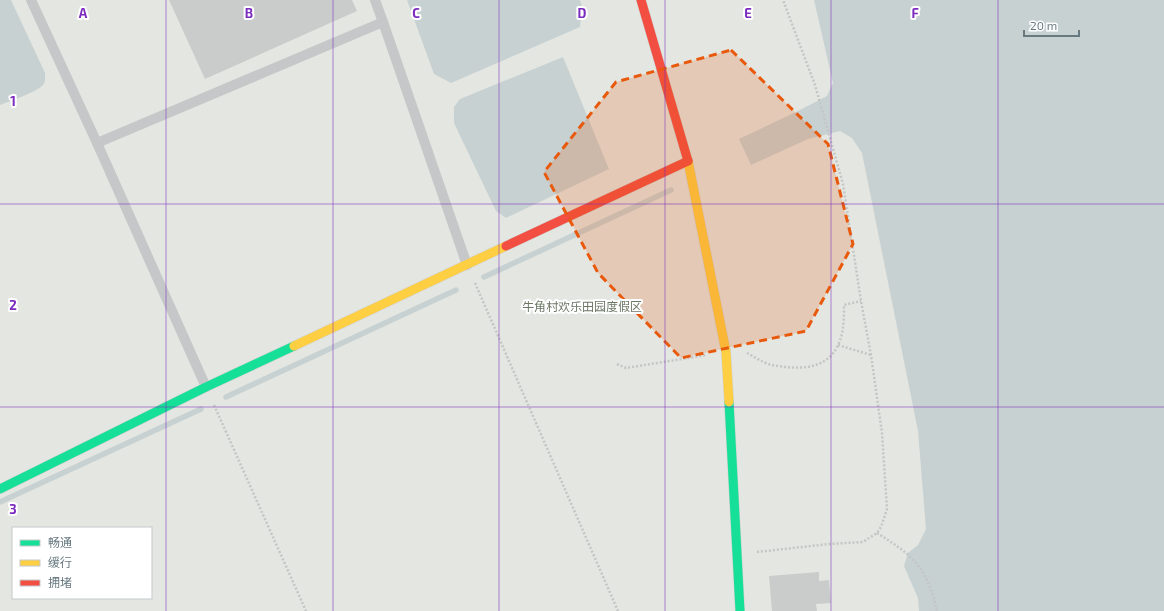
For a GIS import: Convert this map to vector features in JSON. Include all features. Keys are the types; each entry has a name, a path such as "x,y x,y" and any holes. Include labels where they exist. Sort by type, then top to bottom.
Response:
{"street":[{"path":"640,0 688,161 726,352 740,611"},
{"path":"0,489 206,387 688,161"}],"lane":[{"path":"31,0 97,143 206,387"},
{"path":"375,0 467,264"},
{"path":"97,143 383,22"}],"path":[{"path":"737,554 829,544 863,542 877,533 881,527 887,509 882,433 871,355 843,184 815,86 783,0"},
{"path":"467,264 618,611"},
{"path":"617,364 626,368 739,350 772,365 808,368 819,364 832,356 838,345 844,327 844,305 861,301"},
{"path":"838,345 871,355"},
{"path":"206,387 306,611"},
{"path":"877,533 902,550 916,563 934,595 937,611"}],"highlighted area":[{"path":"731,50 828,144 853,244 806,331 681,358 598,273 544,172 616,82"}],"green space":[{"name":"牛角村欢乐田园度假区","path":"0,0 1164,0 1164,611 0,611"}],"shaded area":[{"path":"0,0 11,0 45,73 45,80 44,84 40,88 0,105"},
{"path":"407,0 580,0 582,7 580,27 451,83 434,74"},
{"path":"814,0 1164,0 1164,611 919,611 918,598 904,566 908,553 918,545 926,529 918,431 862,153 852,138 840,131 808,139 751,165 739,139 827,96 833,83"},
{"path":"563,57 609,169 506,218 496,211 454,123 454,107 460,99"}],"building":[{"path":"169,0 352,0 357,11 205,79"},
{"path":"819,572 819,581 829,580 831,603 816,604 817,611 772,611 769,576"}],"waterway":[{"path":"484,277 671,190"},
{"path":"226,397 456,290"},
{"path":"0,502 201,409"}],"traffic: fast":[{"path":"0,489 206,387 294,346"},
{"path":"729,402 740,611"}],"traffic: slow":[{"path":"688,161 726,352 729,402"},
{"path":"294,346 506,246"}],"traffic: jam":[{"path":"641,0 688,161"},
{"path":"506,246 688,161"}]}
